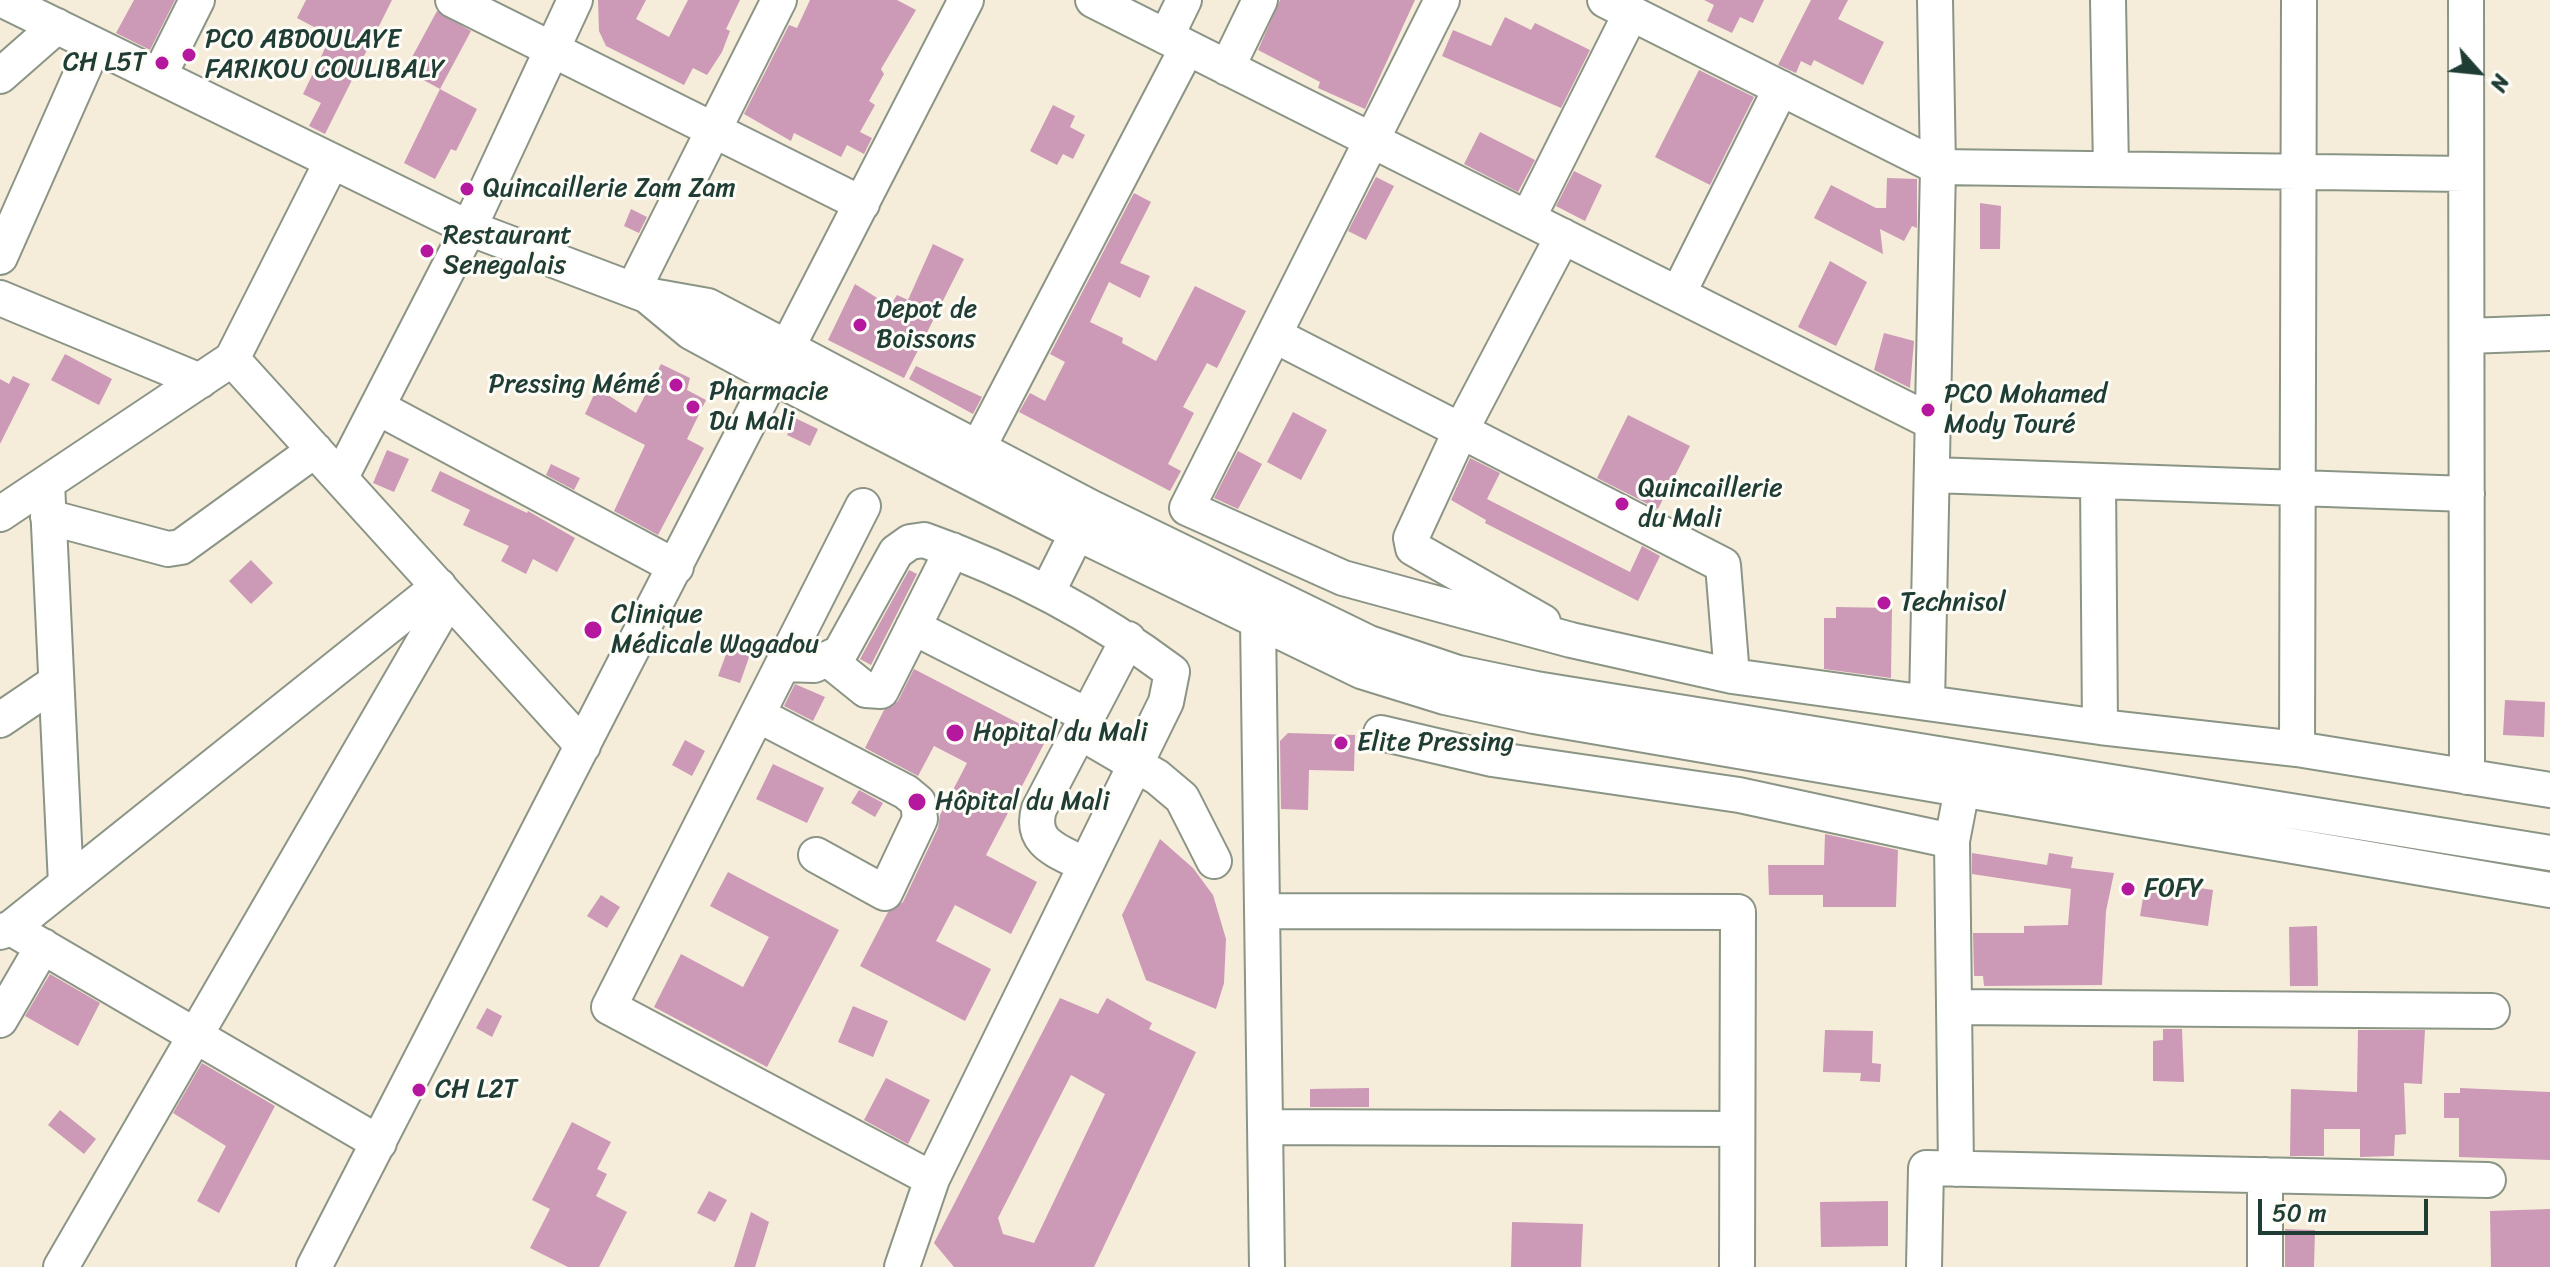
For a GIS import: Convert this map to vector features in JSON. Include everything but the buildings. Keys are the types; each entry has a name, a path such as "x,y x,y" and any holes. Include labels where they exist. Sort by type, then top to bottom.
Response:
{"street":[{"path":"3,0 469,228 640,292 708,306 781,363 1084,520 1258,622 1361,671 1445,697 1534,716 2550,890"},
{"path":"159,76 197,0"},
{"path":"453,0 862,204"},
{"path":"341,477 469,228 575,0"},
{"path":"640,292 779,0"},
{"path":"314,1267 966,0"},
{"path":"1093,0 1934,423"},
{"path":"978,448 1176,42 1184,0"},
{"path":"1227,68 1260,0"},
{"path":"1442,0 1187,508 1343,578 1571,640 1732,676 2100,727 2297,749 2550,790"},
{"path":"1927,703 1938,167 1935,0"},
{"path":"2108,0 2111,169"},
{"path":"2297,749 2299,0"},
{"path":"2466,0 2467,777"},
{"path":"1528,218 1618,6 1938,167 2466,174"},
{"path":"0,76 57,26"},
{"path":"0,257 94,45"},
{"path":"1678,294 1781,88"},
{"path":"0,514 232,359 332,161"},
{"path":"1413,548 1411,538 1461,430 1563,236"},
{"path":"0,298 200,381"},
{"path":"2467,336 2550,333"},
{"path":"1274,335 1723,565 1732,676"},
{"path":"232,359 583,746"},
{"path":"781,363 978,448 1084,520 1369,643 1458,673 1536,689 2550,853"},
{"path":"377,407 676,567"},
{"path":"48,517 168,549 181,547 315,450"},
{"path":"1933,475 2467,494"},
{"path":"2098,481 2100,727"},
{"path":"47,483 66,884"},
{"path":"863,506 609,1007 932,1179"},
{"path":"1047,593 1084,520"},
{"path":"783,664 814,665 830,661 840,653 896,552 910,542 924,540 1047,593 1128,639 1172,672 1166,702 932,1179 902,1267"},
{"path":"1373,586 1413,548"},
{"path":"1413,548 1499,594 1571,640"},
{"path":"830,661 866,690 881,691 952,550"},
{"path":"379,1143 43,946 6,930 444,592"},
{"path":"61,1267 444,592"},
{"path":"1258,622 1267,1267"},
{"path":"913,627 1084,724 1182,798 1214,861"},
{"path":"1085,865 1042,842 1035,825 1128,639"},
{"path":"0,720 56,682"},
{"path":"758,715 906,792 918,802 920,819 885,893 816,855"},
{"path":"1381,733 1492,759 1739,795 1952,841"},
{"path":"1956,1169 1952,841 1962,789"},
{"path":"1263,911 1738,912 1737,1267"},
{"path":"0,1020 43,946"},
{"path":"1954,1007 2492,1011"},
{"path":"1265,1127 1737,1129"},
{"path":"1924,1267 1926,1168 2488,1180"},
{"path":"2265,1175 2265,1267"}],"place":[{"name":"PCO ABDOULAYE FARIKOU COULIBALY","path":"189,55"},
{"name":"CH L5T","path":"162,63"},
{"name":"Quincaillerie Zam Zam","path":"467,189"},
{"name":"Restaurant Senegalais","path":"427,251"},
{"name":"Depot de Boissons","path":"860,325"},
{"name":"Pressing Mémé","path":"676,385"},
{"name":"Pharmacie Du Mali","path":"693,407"},
{"name":"PCO Mohamed Mody Touré","path":"1928,410"},
{"name":"Quincaillerie du Mali","path":"1622,504"},
{"name":"Technisol","path":"1884,603"},
{"name":"Clinique Médicale Wagadou","path":"593,630"},
{"name":"Hopital du Mali","path":"955,733"},
{"name":"Elite Pressing","path":"1341,743"},
{"name":"Hôpital du Mali","path":"917,802"},
{"name":"FOFY","path":"2128,889"},
{"name":"CH L2T","path":"419,1090"}]}
